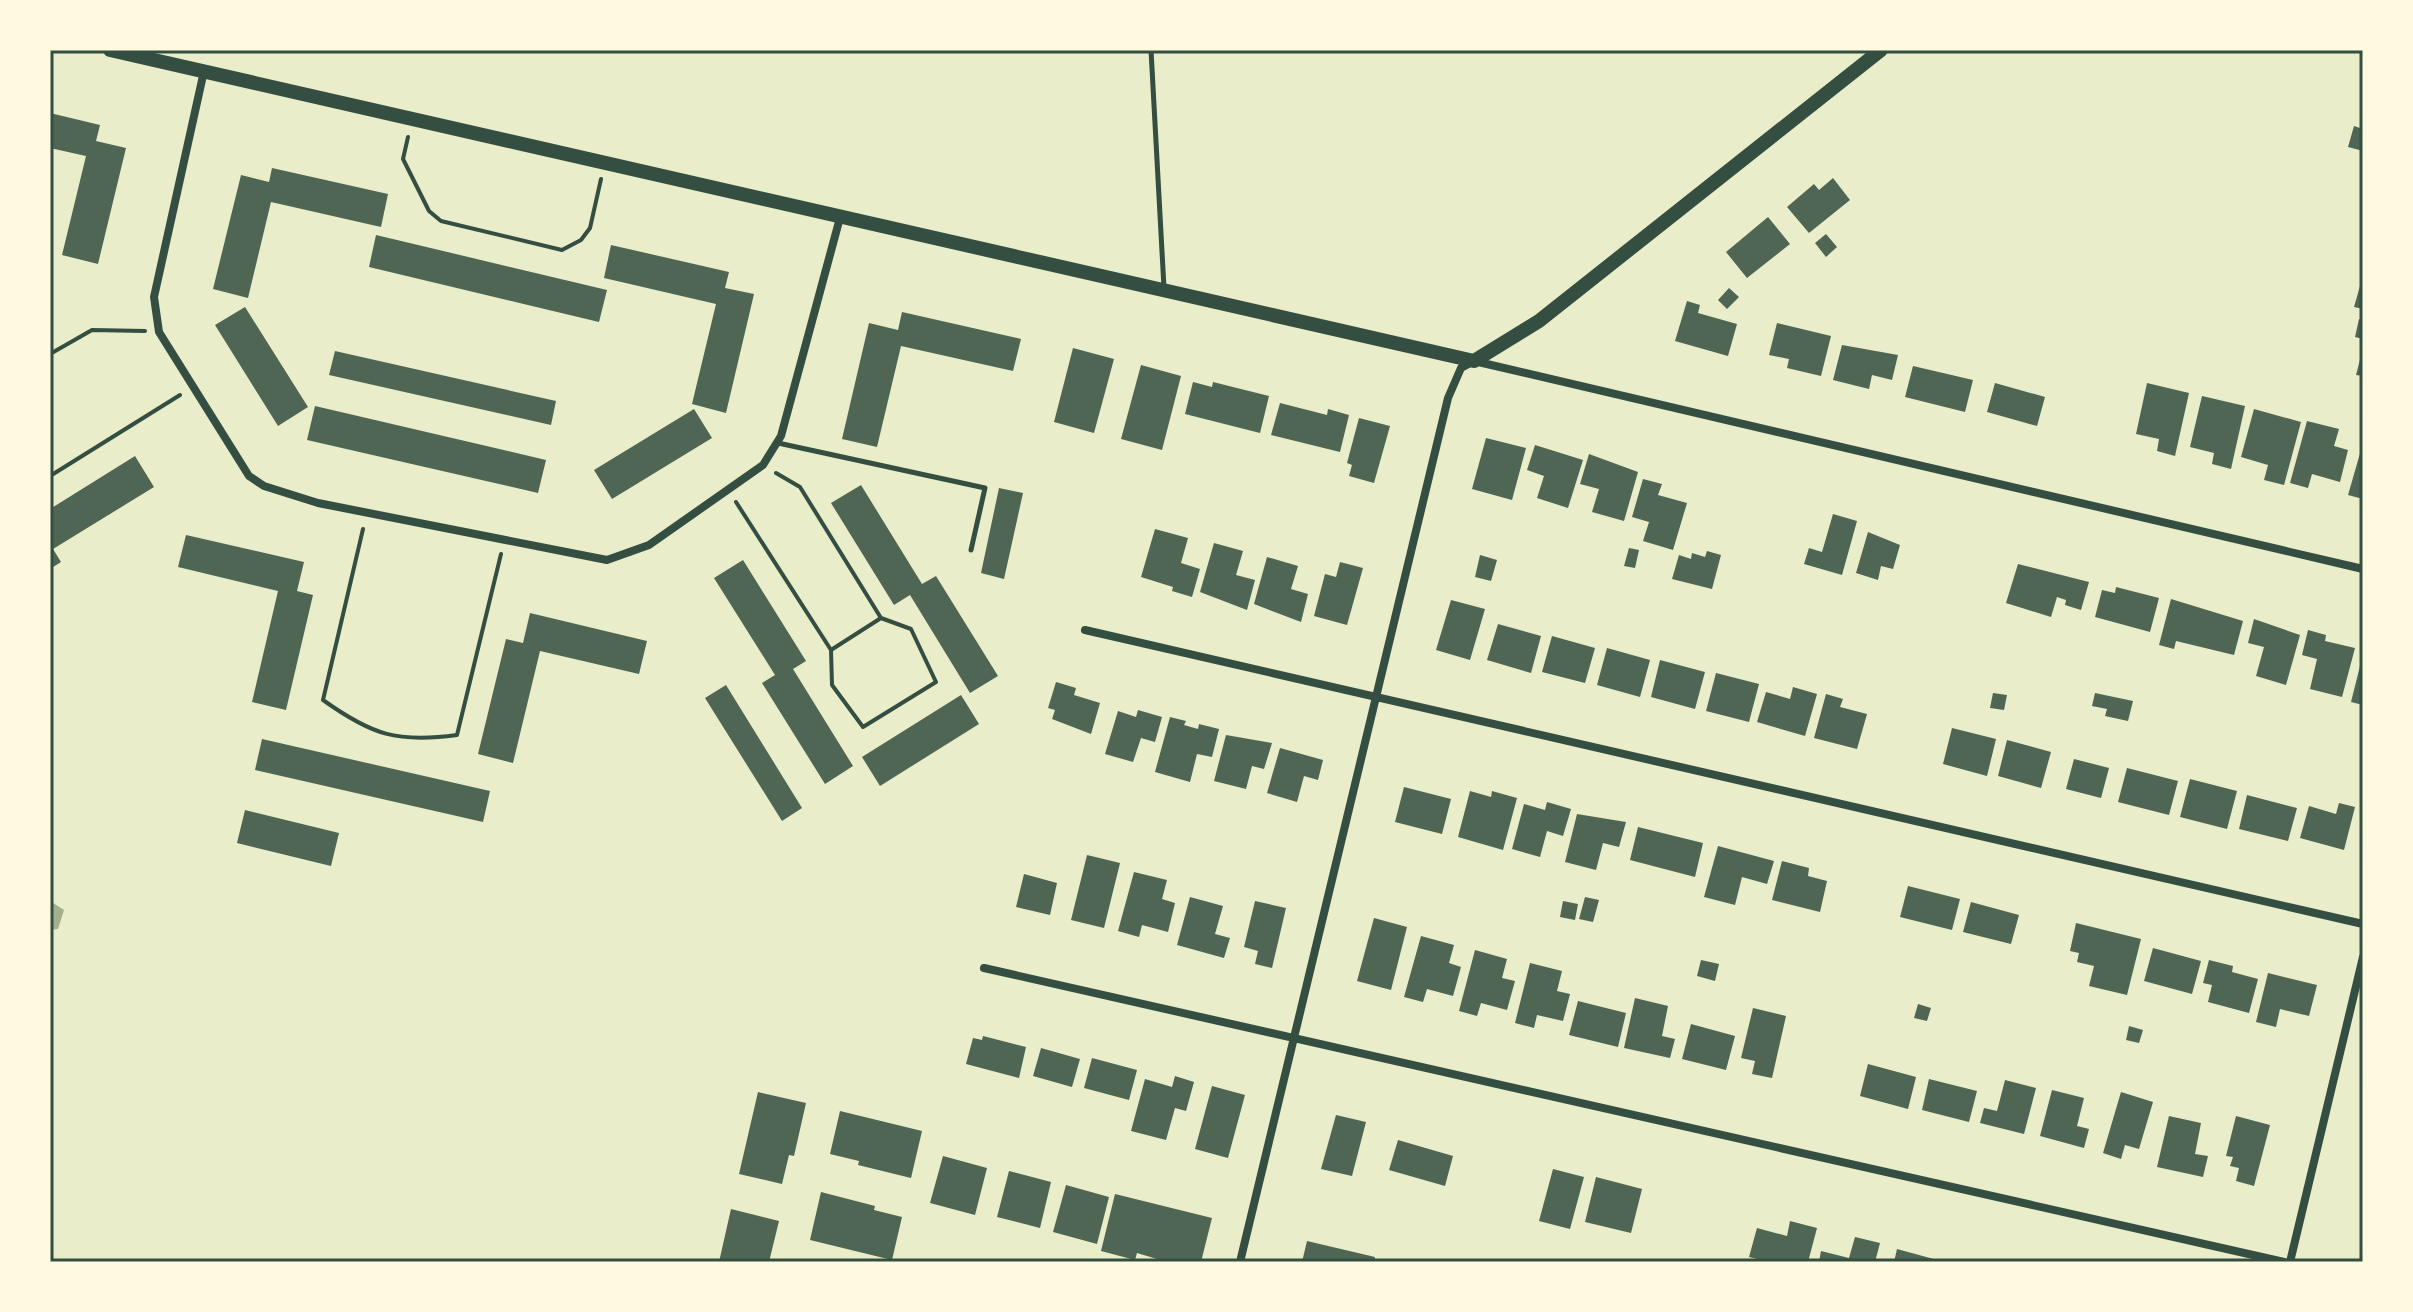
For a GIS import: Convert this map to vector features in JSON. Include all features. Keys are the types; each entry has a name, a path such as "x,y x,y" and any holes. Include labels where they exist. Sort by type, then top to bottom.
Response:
{"street":[{"path":"110,50 841,214 1164,293 1474,361 2363,569"},
{"path":"1240,1262 1448,398 1461,368 1539,321 1881,50"},
{"path":"204,71 154,297 159,332 249,476 264,486 318,503 607,560 649,545 763,465 777,443 841,214"},
{"path":"1085,630 2363,924"},
{"path":"984,968 2287,1262 2363,957"}],"lane":[{"path":"1151,50 1164,293"},
{"path":"777,443 985,488 971,550"}],"path":[{"path":"412,118 403,159 429,211 441,221 562,250 581,240 590,228 604,161"},
{"path":"50,354 92,330 159,332"},
{"path":"50,476 193,388"},
{"path":"728,490 831,650 832,685 863,727 936,682 911,629 881,618 800,487 763,465"},
{"path":"366,513 323,700 359,726 415,740 457,735 504,540"},
{"path":"831,650 881,618"}],"shaded area":[{"path":"50,901 64,910 58,929 50,930"}],"building":[{"path":"50,113 100,125 96,141 126,148 98,264 62,255 86,156 50,148"},
{"path":"2354,126 2363,129 2363,151 2348,147"},
{"path":"272,168 388,194 381,227 271,202 248,298 213,289 241,175 269,182"},
{"path":"1833,178 1850,200 1809,233 1787,207 1814,184 1819,190"},
{"path":"1768,217 1790,244 1747,278 1726,252"},
{"path":"1826,234 1837,247 1826,257 1815,243"},
{"path":"376,235 607,290 599,322 369,267"},
{"path":"611,245 729,272 725,288 754,294 726,413 692,404 716,304 604,278"},
{"path":"2360,286 2363,287 2363,309 2354,307"},
{"path":"1729,288 1739,297 1727,309 1718,300"},
{"path":"1687,301 1700,305 1698,313 1737,324 1728,356 1675,341"},
{"path":"245,307 308,407 278,426 215,325"},
{"path":"902,312 1021,339 1013,371 901,346 877,447 842,439 869,323 898,330"},
{"path":"2359,319 2363,320 2363,339 2355,337"},
{"path":"1777,323 1831,336 1821,376 1787,368 1789,359 1769,355"},
{"path":"1842,345 1898,355 1892,380 1872,375 1869,389 1833,380"},
{"path":"1073,348 1114,359 1094,433 1054,422"},
{"path":"335,351 556,401 551,425 329,375"},
{"path":"2363,352 2363,376 2356,375"},
{"path":"1141,365 1181,376 1162,450 1121,439"},
{"path":"1913,366 1973,380 1965,412 1905,397"},
{"path":"1193,382 1212,387 1213,382 1269,396 1260,433 1185,414"},
{"path":"1995,383 2045,397 2037,426 1987,412"},
{"path":"2147,383 2189,393 2175,456 2157,451 2159,439 2136,434"},
{"path":"2202,396 2245,406 2231,469 2212,464 2214,453 2190,447"},
{"path":"1280,403 1327,415 1328,409 1349,415 1340,452 1271,435"},
{"path":"315,406 546,460 538,493 307,440"},
{"path":"694,409 712,438 612,499 594,470"},
{"path":"2254,409 2301,422 2284,485 2264,480 2268,465 2241,457"},
{"path":"1359,418 1390,426 1374,483 1349,476 1352,465 1347,463"},
{"path":"2307,421 2339,429 2334,446 2348,450 2340,482 2312,474 2308,488 2290,483"},
{"path":"1486,438 1526,448 1512,500 1472,489"},
{"path":"2363,443 2363,499 2348,495"},
{"path":"1535,445 1583,460 1568,508 1537,498 1544,476 1527,470"},
{"path":"1589,454 1638,472 1624,521 1592,512 1599,489 1580,484"},
{"path":"135,456 154,487 53,549 61,562 50,569 50,509"},
{"path":"1643,479 1662,484 1658,495 1687,503 1673,550 1643,541 1649,522 1632,517"},
{"path":"861,485 922,584 936,576 998,676 970,693 910,595 894,605 831,503"},
{"path":"999,488 1023,493 1004,579 981,573"},
{"path":"1833,514 1857,521 1842,575 1804,564 1809,548 1822,552"},
{"path":"1155,529 1188,538 1181,563 1200,569 1192,597 1141,577"},
{"path":"1868,532 1900,545 1893,569 1881,566 1878,580 1856,573"},
{"path":"186,535 304,562 297,591 313,595 286,710 252,702 278,591 178,567"},
{"path":"1214,543 1243,551 1236,575 1255,580 1247,610 1200,592"},
{"path":"1629,548 1639,550 1635,568 1624,566"},
{"path":"1707,551 1721,555 1712,589 1672,579 1679,555 1691,559 1692,553 1705,557"},
{"path":"1480,555 1497,560 1491,581 1475,577"},
{"path":"1267,557 1298,566 1291,589 1308,594 1301,622 1254,604"},
{"path":"743,560 806,661 793,669 853,766 825,784 762,683 775,675 714,578"},
{"path":"1340,562 1363,568 1347,625 1314,616 1325,574 1336,577"},
{"path":"2018,564 2089,582 2081,610 2065,605 2066,600 2057,597 2051,617 2006,603"},
{"path":"2116,587 2159,598 2150,632 2095,617 2102,590 2115,593"},
{"path":"2171,599 2243,621 2234,655 2176,641 2174,649 2159,645"},
{"path":"1451,600 1485,609 1470,660 1436,650"},
{"path":"530,613 647,641 639,674 540,651 513,763 478,754 506,639 523,643"},
{"path":"2254,619 2300,635 2286,685 2256,676 2264,647 2248,643"},
{"path":"1498,624 1541,636 1531,673 1487,660"},
{"path":"2308,630 2326,635 2325,641 2355,648 2342,697 2310,689 2317,659 2302,655"},
{"path":"1552,636 1595,648 1585,683 1542,672"},
{"path":"1607,648 1650,660 1640,697 1597,685"},
{"path":"2363,658 2363,705 2351,702"},
{"path":"1660,660 1705,672 1695,709 1651,697"},
{"path":"1716,673 1759,684 1749,722 1706,711"},
{"path":"1056,682 1076,688 1074,695 1100,703 1091,734 1052,719 1055,710 1048,708"},
{"path":"726,685 802,808 782,821 705,698"},
{"path":"1793,687 1817,694 1805,736 1757,722 1766,692 1790,699"},
{"path":"1993,693 2007,695 2004,710 1990,708"},
{"path":"2095,693 2133,701 2128,721 2105,716 2107,709 2092,706"},
{"path":"1826,694 1843,699 1840,707 1867,714 1857,749 1814,738"},
{"path":"961,695 979,724 880,786 862,757"},
{"path":"1138,710 1162,717 1155,742 1141,738 1133,762 1105,754 1118,711 1136,717"},
{"path":"1170,717 1186,721 1184,725 1198,729 1199,724 1219,729 1212,757 1197,754 1190,782 1155,772"},
{"path":"1952,728 1996,739 1987,776 1943,764"},
{"path":"1226,735 1272,743 1264,769 1252,766 1246,789 1214,781"},
{"path":"262,739 490,791 483,822 255,770"},
{"path":"2007,740 2051,752 2041,788 1998,776"},
{"path":"1280,748 1323,760 1318,780 1304,776 1297,802 1267,793"},
{"path":"2074,759 2109,768 2101,798 2066,789"},
{"path":"2127,768 2178,781 2169,815 2118,802"},
{"path":"2190,779 2237,791 2227,829 2180,817"},
{"path":"1404,787 1451,799 1442,834 1395,822"},
{"path":"1470,791 1491,797 1492,791 1517,798 1503,850 1458,837"},
{"path":"2247,795 2297,808 2288,841 2239,829"},
{"path":"1547,802 1571,809 1563,836 1547,831 1540,857 1512,849 1524,804 1545,810"},
{"path":"2339,803 2355,807 2344,850 2300,838 2309,806 2336,814"},
{"path":"245,810 339,833 331,866 237,843"},
{"path":"1577,814 1626,822 1619,847 1603,843 1596,870 1565,862"},
{"path":"1638,827 1703,843 1695,877 1630,860"},
{"path":"1718,846 1774,861 1767,884 1742,877 1735,905 1704,897"},
{"path":"1087,855 1120,863 1104,928 1071,920"},
{"path":"1782,861 1809,868 1808,876 1827,881 1820,912 1772,900"},
{"path":"1134,872 1167,880 1162,899 1175,903 1168,932 1142,925 1139,937 1118,931"},
{"path":"1024,874 1057,883 1050,915 1016,907"},
{"path":"1908,886 1960,899 1952,930 1900,917"},
{"path":"1190,897 1223,906 1215,934 1230,938 1224,958 1177,945"},
{"path":"1585,897 1599,900 1593,922 1579,919"},
{"path":"1255,901 1286,908 1272,968 1255,964 1258,951 1244,947"},
{"path":"1563,901 1578,904 1575,920 1560,917"},
{"path":"1971,902 2019,915 2011,944 1963,932"},
{"path":"1374,918 1407,927 1391,990 1357,981"},
{"path":"2076,923 2141,939 2127,995 2089,986 2094,966 2077,962 2079,953 2070,951"},
{"path":"1421,936 1454,945 1449,963 1461,967 1453,996 1427,989 1423,1002 1404,997"},
{"path":"2153,948 2201,961 2192,994 2144,981"},
{"path":"1475,950 1507,959 1502,978 1515,981 1507,1010 1481,1003 1477,1016 1459,1011"},
{"path":"1701,960 1719,964 1715,981 1697,976"},
{"path":"2209,960 2233,966 2232,972 2258,979 2249,1013 2208,1002 2212,985 2203,983"},
{"path":"1530,963 1562,971 1557,991 1570,994 1563,1021 1537,1015 1534,1028 1515,1023"},
{"path":"2268,973 2317,985 2309,1016 2280,1009 2276,1027 2256,1022"},
{"path":"1635,998 1668,1006 1662,1036 1675,1039 1670,1058 1624,1048"},
{"path":"1578,1001 1626,1013 1618,1047 1569,1035"},
{"path":"1918,1004 1931,1008 1927,1021 1914,1018"},
{"path":"1753,1008 1786,1016 1772,1078 1752,1074 1755,1061 1741,1058"},
{"path":"1691,1024 1735,1036 1726,1070 1682,1059"},
{"path":"2129,1026 2143,1030 2139,1043 2126,1040"},
{"path":"983,1036 1026,1047 1019,1078 966,1064 973,1038 982,1040"},
{"path":"1041,1048 1080,1059 1072,1087 1033,1076"},
{"path":"1092,1058 1137,1070 1129,1100 1084,1088"},
{"path":"1868,1064 1916,1077 1908,1109 1860,1096"},
{"path":"1175,1076 1194,1082 1186,1111 1175,1108 1166,1140 1131,1131 1145,1079 1172,1087"},
{"path":"1929,1079 1977,1091 1969,1122 1922,1110"},
{"path":"2005,1080 2036,1088 2024,1134 1980,1123 1984,1108 1997,1111"},
{"path":"1212,1086 1245,1095 1228,1158 1195,1149"},
{"path":"2052,1090 2084,1098 2077,1126 2089,1129 2084,1148 2040,1136"},
{"path":"758,1092 806,1103 794,1156 789,1155 782,1184 739,1174"},
{"path":"2121,1092 2153,1102 2139,1149 2125,1145 2121,1159 2103,1153"},
{"path":"840,1111 922,1131 911,1178 858,1165 859,1161 830,1154"},
{"path":"1336,1115 1366,1122 1352,1176 1321,1169"},
{"path":"2169,1116 2201,1123 2195,1154 2208,1156 2203,1177 2157,1167"},
{"path":"2236,1116 2270,1125 2254,1186 2236,1181 2239,1168 2230,1166 2233,1157 2226,1156"},
{"path":"1398,1140 1453,1156 1445,1186 1389,1170"},
{"path":"943,1156 987,1168 975,1215 930,1203"},
{"path":"1553,1169 1584,1177 1570,1229 1539,1221"},
{"path":"1009,1171 1051,1182 1040,1228 997,1217"},
{"path":"1596,1177 1642,1189 1631,1233 1585,1222"},
{"path":"1066,1185 1109,1197 1097,1244 1053,1232"},
{"path":"821,1192 875,1206 874,1210 902,1217 892,1260 810,1240"},
{"path":"1115,1194 1212,1218 1201,1262 1167,1262 1137,1253 1135,1260 1101,1251"},
{"path":"731,1209 779,1221 769,1262 719,1262"},
{"path":"1790,1221 1817,1228 1808,1262 1770,1262 1749,1257 1757,1228 1787,1236"},
{"path":"1855,1237 1880,1243 1875,1262 1819,1262 1821,1251 1849,1258"},
{"path":"1307,1241 1375,1257 1374,1262 1302,1262"},
{"path":"1897,1249 1941,1261 1941,1262 1894,1262"}]}
